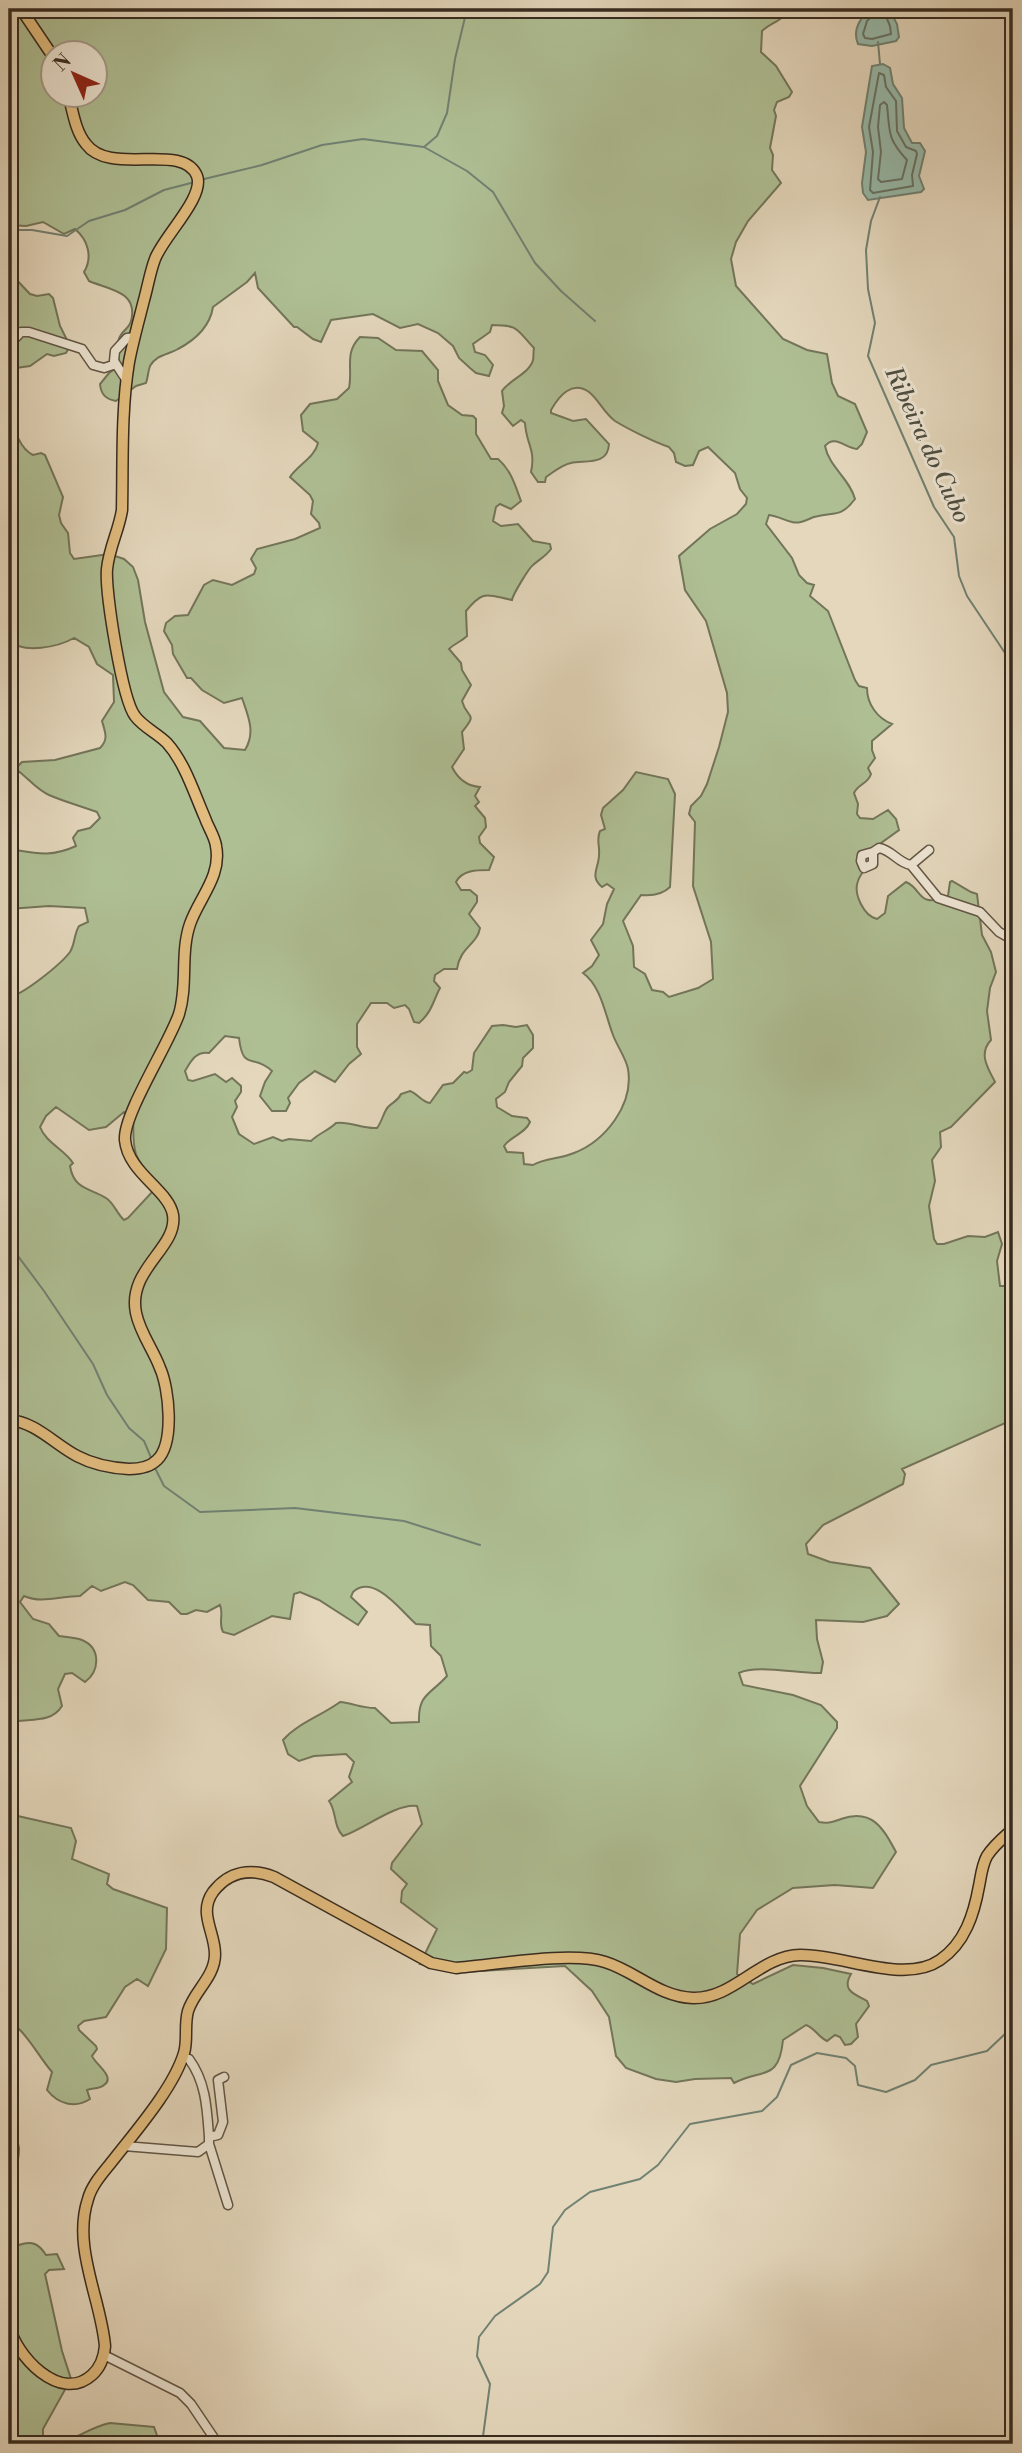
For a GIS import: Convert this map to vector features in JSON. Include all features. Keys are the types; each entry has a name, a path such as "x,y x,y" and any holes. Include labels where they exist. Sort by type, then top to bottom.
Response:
{"main road":[{"path":"21,9 41,38"},
{"path":"9,1420 27,1424 91,1463 120,1468 136,1469 149,1466 158,1460 168,1436 166,1383 141,1328 134,1301 135,1289 141,1276 169,1235 173,1217 168,1203 136,1167 127,1150 125,1139 130,1118 180,1010 187,934 191,920 209,888 216,865 216,845 179,760 167,744 134,715 123,682 108,592 107,569 122,510 127,381 135,337 155,260 164,240 195,197 198,178 193,170 178,161 115,160 96,154 83,141 72,108"},
{"path":"9,2325 11,2335 18,2346 43,2374 62,2382 83,2382 98,2369 104,2355 104,2337 85,2246 83,2222 88,2199 97,2181 162,2094 183,2057 187,2013 209,1976 215,1955 206,1919 207,1907 213,1892 222,1883 245,1871 274,1877 431,1963 443,1967 594,1959 620,1968 663,1991 696,1998 725,1990 766,1965 787,1956 836,1958 900,1970 927,1967 953,1949 967,1927 987,1856 1013,1829"}],"street":[{"path":"9,345 21,332 29,332 82,349 93,365 104,368 116,364"},
{"path":"127,381 116,364 114,351 127,338 135,337"},
{"path":"873,852 879,848 886,849 905,864 911,865 939,898 980,912 999,932 1013,940"},
{"path":"911,865 929,850"},
{"path":"183,2057 189,2059 198,2072 207,2110 209,2141 229,2205"},
{"path":"124,2146 198,2152 218,2135 222,2127 218,2080 224,2077"},
{"path":"207,2110 222,2111"},
{"path":"104,2355 180,2393 191,2404 218,2444"}],"shaded area":[{"path":"9,9 787,9 780,19 762,31 761,52 776,66 792,92 789,97 777,102 774,110 776,116 770,148 773,155 772,170 781,183 748,221 736,242 731,259 736,286 783,339 807,350 827,354 832,383 838,396 855,404 867,432 857,449 836,441 825,446 855,499 850,505 840,512 798,522 769,515 766,524 792,558 799,575 807,583 814,585 810,596 828,611 855,680 859,686 867,688 869,700 877,714 892,724 872,741 875,758 868,768 871,774 854,793 860,818 873,819 888,810 896,819 899,830 862,853 864,869 857,886 861,904 868,914 877,919 885,913 888,896 906,882 926,899 931,900 948,896 952,881 977,894 982,935 991,952 996,972 990,988 987,1011 991,1040 985,1050 987,1066 995,1082 951,1127 940,1132 941,1147 932,1160 935,1181 929,1206 937,1244 968,1236 985,1237 998,1232 1002,1244 997,1261 1000,1286 1013,1286 1013,1426 1005,1423 902,1469 905,1474 903,1484 823,1525 806,1544 808,1554 830,1562 870,1568 899,1604 887,1616 863,1622 816,1620 817,1639 823,1662 821,1673 756,1669 739,1673 743,1685 793,1695 821,1705 837,1722 837,1728 800,1786 807,1806 819,1822 852,1816 869,1818 881,1828 896,1852 873,1888 835,1885 793,1888 757,1910 740,1934 737,1974 753,1984 793,1965 851,1974 848,1980 849,1988 867,2001 869,2006 856,2024 858,2037 851,2044 845,2045 840,2037 835,2035 827,2041 806,2025 783,2040 778,2062 768,2072 734,2083 731,2078 676,2082 656,2079 626,2068 616,2056 609,2017 592,1991 565,1966 463,1972 420,1964 437,1929 401,1902 402,1891 407,1884 391,1869 392,1863 422,1824 417,1806 390,1812 343,1836 329,1801 352,1782 349,1777 354,1762 346,1754 314,1756 299,1761 288,1754 283,1740 340,1702 375,1708 391,1723 419,1722 423,1700 447,1676 441,1656 431,1646 430,1625 416,1624 387,1596 370,1587 361,1587 353,1592 351,1597 367,1612 358,1625 319,1600 300,1592 294,1594 290,1619 272,1616 234,1635 223,1632 220,1605 207,1612 196,1610 181,1614 169,1602 148,1600 133,1585 125,1582 101,1591 92,1586 80,1596 44,1600 24,1596 20,1602 33,1619 49,1624 59,1636 82,1640 93,1648 96,1666 85,1682 72,1673 65,1674 58,1689 62,1706 53,1715 42,1719 17,1721 9,1730 9,997 32,985 59,964 70,952 79,926 88,922 85,908 49,906 9,909 9,849 42,854 67,850 76,846 73,838 78,831 90,828 100,818 97,812 45,793 17,770 22,762 55,760 100,748 105,738 102,721 114,702 113,675 97,664 89,647 74,638 41,648 23,647 9,641 9,409 23,447 33,455 45,455 63,497 59,515 68,533 70,553 74,559 109,554 124,559 133,567 164,692 183,717 200,721 224,748 245,750 248,743 250,724 242,698 224,703 202,690 191,678 187,678 164,631 166,623 175,616 188,615 204,585 213,580 232,585 254,574 256,568 251,559 257,549 295,539 320,528 311,514 313,501 310,495 290,477 313,453 318,443 303,431 301,415 310,404 337,399 349,388 352,349 360,337 378,338 396,350 422,351 438,370 438,381 448,405 462,415 476,419 476,434 491,459 498,459 502,463 515,484 521,501 511,509 500,504 496,507 493,521 501,526 518,524 533,541 550,544 551,549 531,567 512,600 486,595 472,604 466,611 467,636 449,649 461,663 471,685 462,701 471,718 462,732 464,749 452,767 463,781 480,787 475,796 479,802 475,806 485,818 486,827 479,837 480,843 494,857 489,870 466,873 456,882 461,890 470,890 477,896 477,902 469,914 480,928 478,934 461,956 457,969 444,969 435,975 434,981 440,988 430,1011 419,1023 414,1022 405,1005 394,1008 387,1003 371,1003 357,1024 357,1047 361,1054 335,1082 315,1071 299,1083 288,1098 290,1103 286,1111 272,1111 260,1096 272,1071 246,1059 239,1038 225,1036 209,1053 194,1058 185,1071 188,1080 215,1074 226,1082 232,1078 241,1086 232,1117 239,1134 254,1144 273,1137 282,1141 311,1141 336,1123 377,1128 388,1107 401,1094 410,1091 430,1103 443,1085 453,1083 464,1072 472,1070 474,1053 492,1026 503,1025 527,1025 533,1035 533,1048 523,1058 522,1066 509,1082 505,1092 496,1099 497,1107 512,1116 527,1118 530,1122 504,1146 507,1152 523,1153 524,1164 533,1165 569,1155 596,1140 615,1120 626,1096 628,1069 602,1001 594,985 583,973 599,955 591,940 603,924 607,904 614,889 607,884 602,887 595,875 599,834 605,829 601,815 603,808 623,790 636,772 668,779 675,794 670,887 657,894 641,895 623,921 633,946 634,967 645,974 652,990 663,992 669,997 698,988 713,979 711,942 693,886 695,822 689,814 691,806 701,796 707,784 719,747 728,712 727,693 706,621 685,590 679,556 710,529 737,514 746,504 747,498 740,489 735,473 708,447 699,451 693,465 685,466 676,462 669,447 615,421 589,392 577,388 562,395 551,413 573,421 586,419 609,444 608,451 600,459 564,465 546,477 545,482 538,482 531,472 532,452 525,423 521,420 513,426 502,413 502,391 528,369 533,358 534,348 516,329 492,325 490,332 473,344 475,352 485,355 493,365 489,376 476,373 470,368 459,358 453,346 438,333 418,324 400,328 373,314 331,320 321,342 294,327 258,288 255,273 213,307 209,320 196,337 153,362 146,383 136,386 116,401 109,399 103,394 100,384 119,366 118,342 131,321 130,303 120,293 89,281 84,272 88,249 75,229 64,234 43,222 26,226 9,225","holes":["56,1107 89,1130 106,1127 124,1112 133,1119 136,1154 151,1179 154,1190 124,1220 106,1198 75,1180 70,1166 73,1163 40,1127 46,1116"]},
{"path":"9,276 13,276 30,294 49,294 53,298 60,326 70,346 66,353 54,356 47,354 30,366 16,368 9,374"},
{"path":"9,1814 71,1828 76,1841 72,1859 109,1874 107,1884 113,1889 167,1908 166,1949 148,1986 137,1979 125,1987 106,2017 84,2021 78,2026 96,2046 92,2056 108,2078 102,2086 87,2090 90,2099 78,2104 61,2102 51,2095 47,2090 52,2072 19,2029 9,2031"},
{"path":"9,2132 18,2144 19,2152 10,2237 19,2245 35,2244 46,2255 57,2254 64,2269 49,2270 45,2274 71,2379 43,2429 46,2444 9,2444"},
{"path":"110,2423 154,2427 160,2444 59,2444 97,2427"}],"water":[{"path":"872,9 889,9 897,24 899,37 896,41 872,46 858,44 858,24"},
{"path":"883,64 890,68 893,84 902,98 904,128 912,143 920,143 925,151 919,176 924,189 921,192 868,200 863,193 862,183 866,152 862,127 872,66"}],"waterway":[{"path":"424,147 437,136 447,113 455,59 467,9"},
{"name":"Ribeira do Cubo","path":"878,42 880,64"},
{"path":"200,180 262,165 322,145 363,139 424,147 467,171 493,192 535,263 595,321"},
{"path":"9,230 32,230 67,236 89,221 125,210 164,190 195,182"},
{"name":"Ribeira do Cubo","path":"880,197 871,221 866,250 868,289 875,323 868,356 934,507 954,537 959,576 967,596 1013,665"},
{"path":"9,1244 93,1364 107,1395 129,1428 144,1441 152,1460"},
{"path":"155,1468 164,1486 200,1512 295,1508 404,1521 480,1545"},
{"path":"482,2444 490,2384 477,2356 479,2337 495,2316 540,2284 548,2272 553,2227 565,2210 590,2192 640,2179 658,2165 690,2124 762,2111 777,2097 791,2065 817,2053 846,2058 855,2066 858,2085 886,2092 915,2080 931,2065 987,2051 1013,2023"}]}
